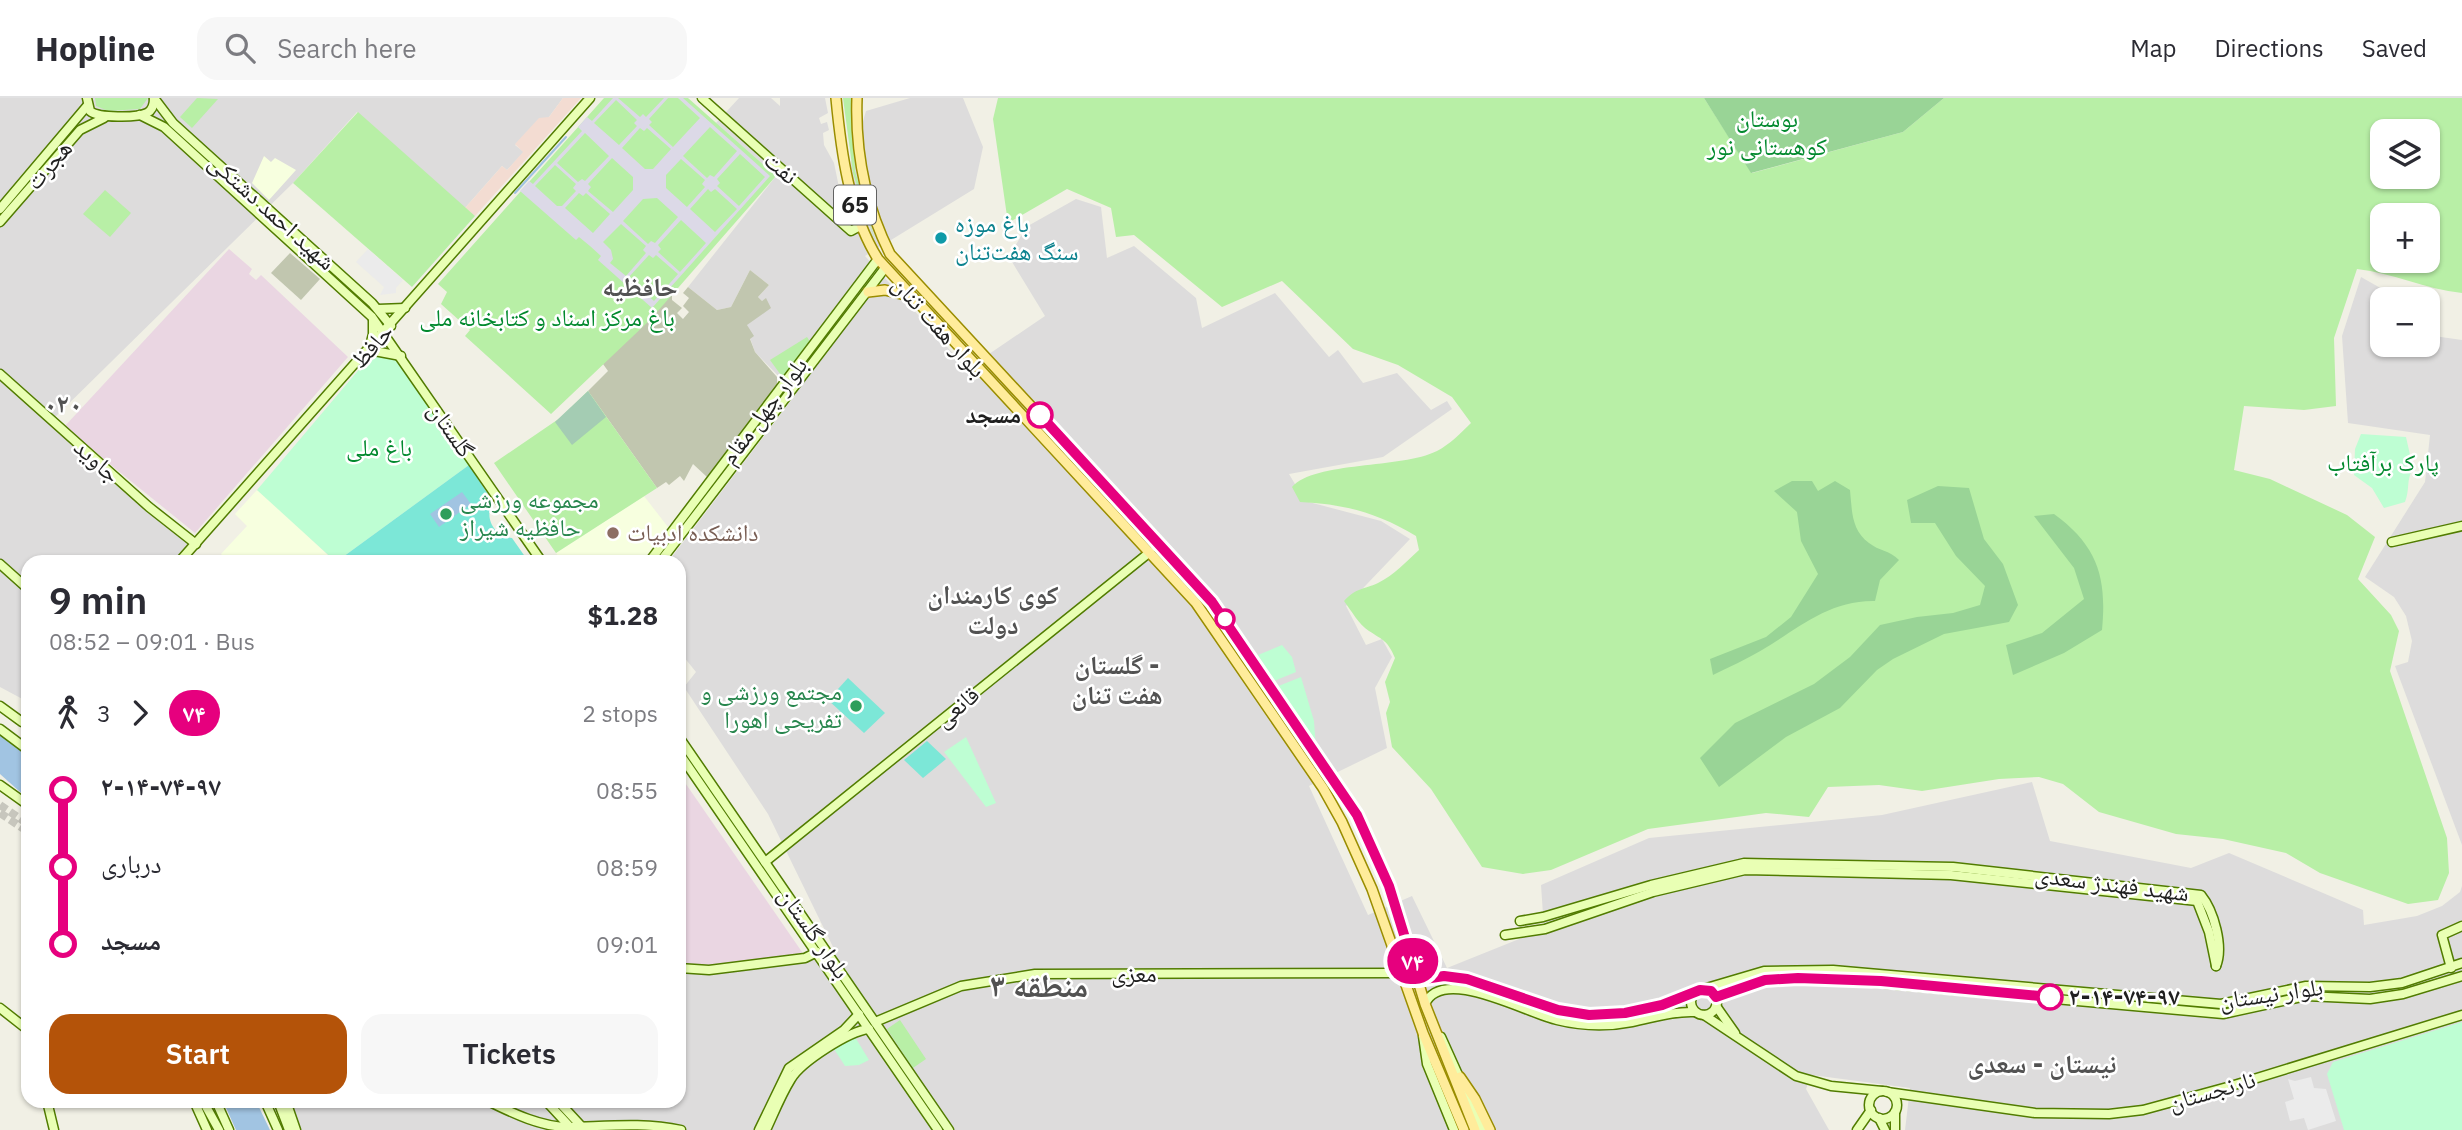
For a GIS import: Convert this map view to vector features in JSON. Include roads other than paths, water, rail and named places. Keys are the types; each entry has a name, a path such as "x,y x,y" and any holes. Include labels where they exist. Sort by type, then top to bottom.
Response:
{"main road":[{"path":"87,102 94,114 104,118 141,115 150,110 154,98"},
{"name":"شهید احمد دشتکی","path":"154,98 173,123 378,309 391,326"},
{"name":"حافظ","path":"186,555 590,98"},
{"name":"نفت","path":"702,98 851,231 862,225"},
{"name":"بلوار هفت تنان","path":"836,98 843,151 862,225 878,260 1204,613 1323,788 1342,822 1372,889 1423,1033 1464,1130"},
{"name":"بلوار هفت تنان","path":"857,98 862,178 869,206 890,254 1181,565 1212,602 1357,815 1389,886 1425,1004 1475,1130"},
{"name":"هجرت","path":"1,215 87,102"},
{"name":"شهید احمد دشتکی","path":"141,115 164,127 372,317 384,333"},
{"name":"هجرت","path":"1,215 80,130 104,118"},
{"name":"بلوار چهل مقام","path":"654,555 878,260"},
{"name":"بلوار چهل مقام","path":"665,555 885,268"},
{"path":"867,292 886,290 911,296"},
{"path":"378,309 405,308"},
{"path":"372,317 374,330 369,350 401,356"},
{"path":"835,317 843,323"},
{"name":"گلستان","path":"384,333 537,555"},
{"name":"جاوید","path":"0,374 149,508 196,544"},
{"path":"2392,541 2462,526"},
{"name":"قانعی","path":"765,862 1150,552"},
{"path":"0,564 21,583"},
{"path":"1236,660 1248,652"},
{"path":"0,706 21,721"},
{"path":"0,729 21,745"},
{"name":"بلوار گلستان","path":"686,749 708,788 817,952 859,1014 872,1026"},
{"name":"بلوار گلستان","path":"686,761 765,862 872,1026 949,1130"},
{"path":"0,785 21,800"},
{"name":"شهید فهندژ سعدی","path":"1505,935 1545,929 1596,909 1745,870 1951,875 2197,901 2209,932 2216,966 2220,957 2216,930 2206,901 2201,895 1953,867 1744,863 1651,885 1543,917 1520,920"},
{"path":"2451,968 2442,935 2462,926"},
{"path":"686,968 736,967 805,958 817,952"},
{"name":"بلوار نیستان","path":"1418,980 1467,979 1558,1010 1589,1015 1625,1013 1662,1005 1764,971 1798,969 1888,972 2221,1004 2306,986 2383,986 2462,963"},
{"name":"معزی","path":"846,1033 872,1026 961,986 1035,974 1401,973"},
{"name":"بلوار نیستان","path":"1700,1014 1716,1001 1765,980 1833,979 2224,1014 2306,996 2370,999 2403,994 2462,976"},
{"path":"1433,978 1426,985 1429,990 1455,988 1472,991 1549,1018 1580,1024 1608,1025 1681,1011 1700,1014"},
{"path":"1425,1004 1429,993 1434,990"},
{"path":"1699,991 1716,1001 1737,1035 1700,1014 1691,1005 1699,991"},
{"path":"0,1007 21,1024"},
{"path":"766,1130 796,1072 846,1033 859,1014"},
{"name":"نارنجستان","path":"1737,1035 1754,1051 1796,1076 1815,1083 2035,1113 2088,1116 2143,1110 2462,1015"},
{"name":"65","path":"1434,1029 1443,1038 1460,1077 1471,1091 1490,1130"},
{"path":"759,1130 789,1068 846,1033"},
{"name":"65","path":"1423,1033 1427,1063 1454,1130"},
{"name":"بلوار گلستان","path":"893,1056 938,1130"},
{"path":"1460,1077 1483,1130"},
{"path":"1858,1088 1885,1130"},
{"path":"1857,1130 1874,1111 1884,1092 1896,1101 1895,1130"},
{"path":"1874,1111 1888,1118 1913,1096"},
{"path":"49,1108 54,1130"},
{"path":"196,1108 205,1130"},
{"path":"206,1108 214,1130"},
{"path":"207,1108 219,1130"},
{"path":"219,1108 229,1130"},
{"path":"268,1108 278,1130"},
{"path":"281,1108 289,1130"},
{"path":"288,1108 296,1130"},
{"path":"502,1108 512,1113 577,1128 657,1124 681,1130"},
{"path":"554,1108 577,1128"},
{"path":"563,1108 577,1128"}],"waterway":[{"path":"515,193 566,137"}],"tunnel":[{"path":"0,805 21,819"},
{"path":"0,813 21,827"}],"place":[{"name":"باغ‌ موزه سنگ هفت‌تنان","path":"941,238"},
{"name":"مسجد","path":"1040,415"},
{"name":"مجموعه ورزشی حافظیه شیراز","path":"446,514"},
{"name":"دانشکده ادبیات","path":"613,533"},
{"name":"مجتمع ورزشی و تفریحی اهورا","path":"856,706"},
{"name":"۲-۱۴-۷۴-۹۷","path":"2050,997"}],"district":[{"name":"حافظیه","path":"640,287"},
{"name":"۰۲۰","path":"63,404"},
{"name":"کوی کارمندان دولت","path":"993,610"},
{"name":"گلستان - هفت تنان","path":"1117,680"},
{"name":"منطقه ۳","path":"1039,986"},
{"name":"نیستان - سعدی","path":"2042,1064"}],"park label":[{"name":"بوستان کوهستانی نور","path":"1767,133"},
{"name":"باغ مرکز اسناد و کتابخانه ملی","path":"547,318"},
{"name":"باغ ملی","path":"379,448"},
{"name":"پارک برآفتاب","path":"2383,463"}]}
